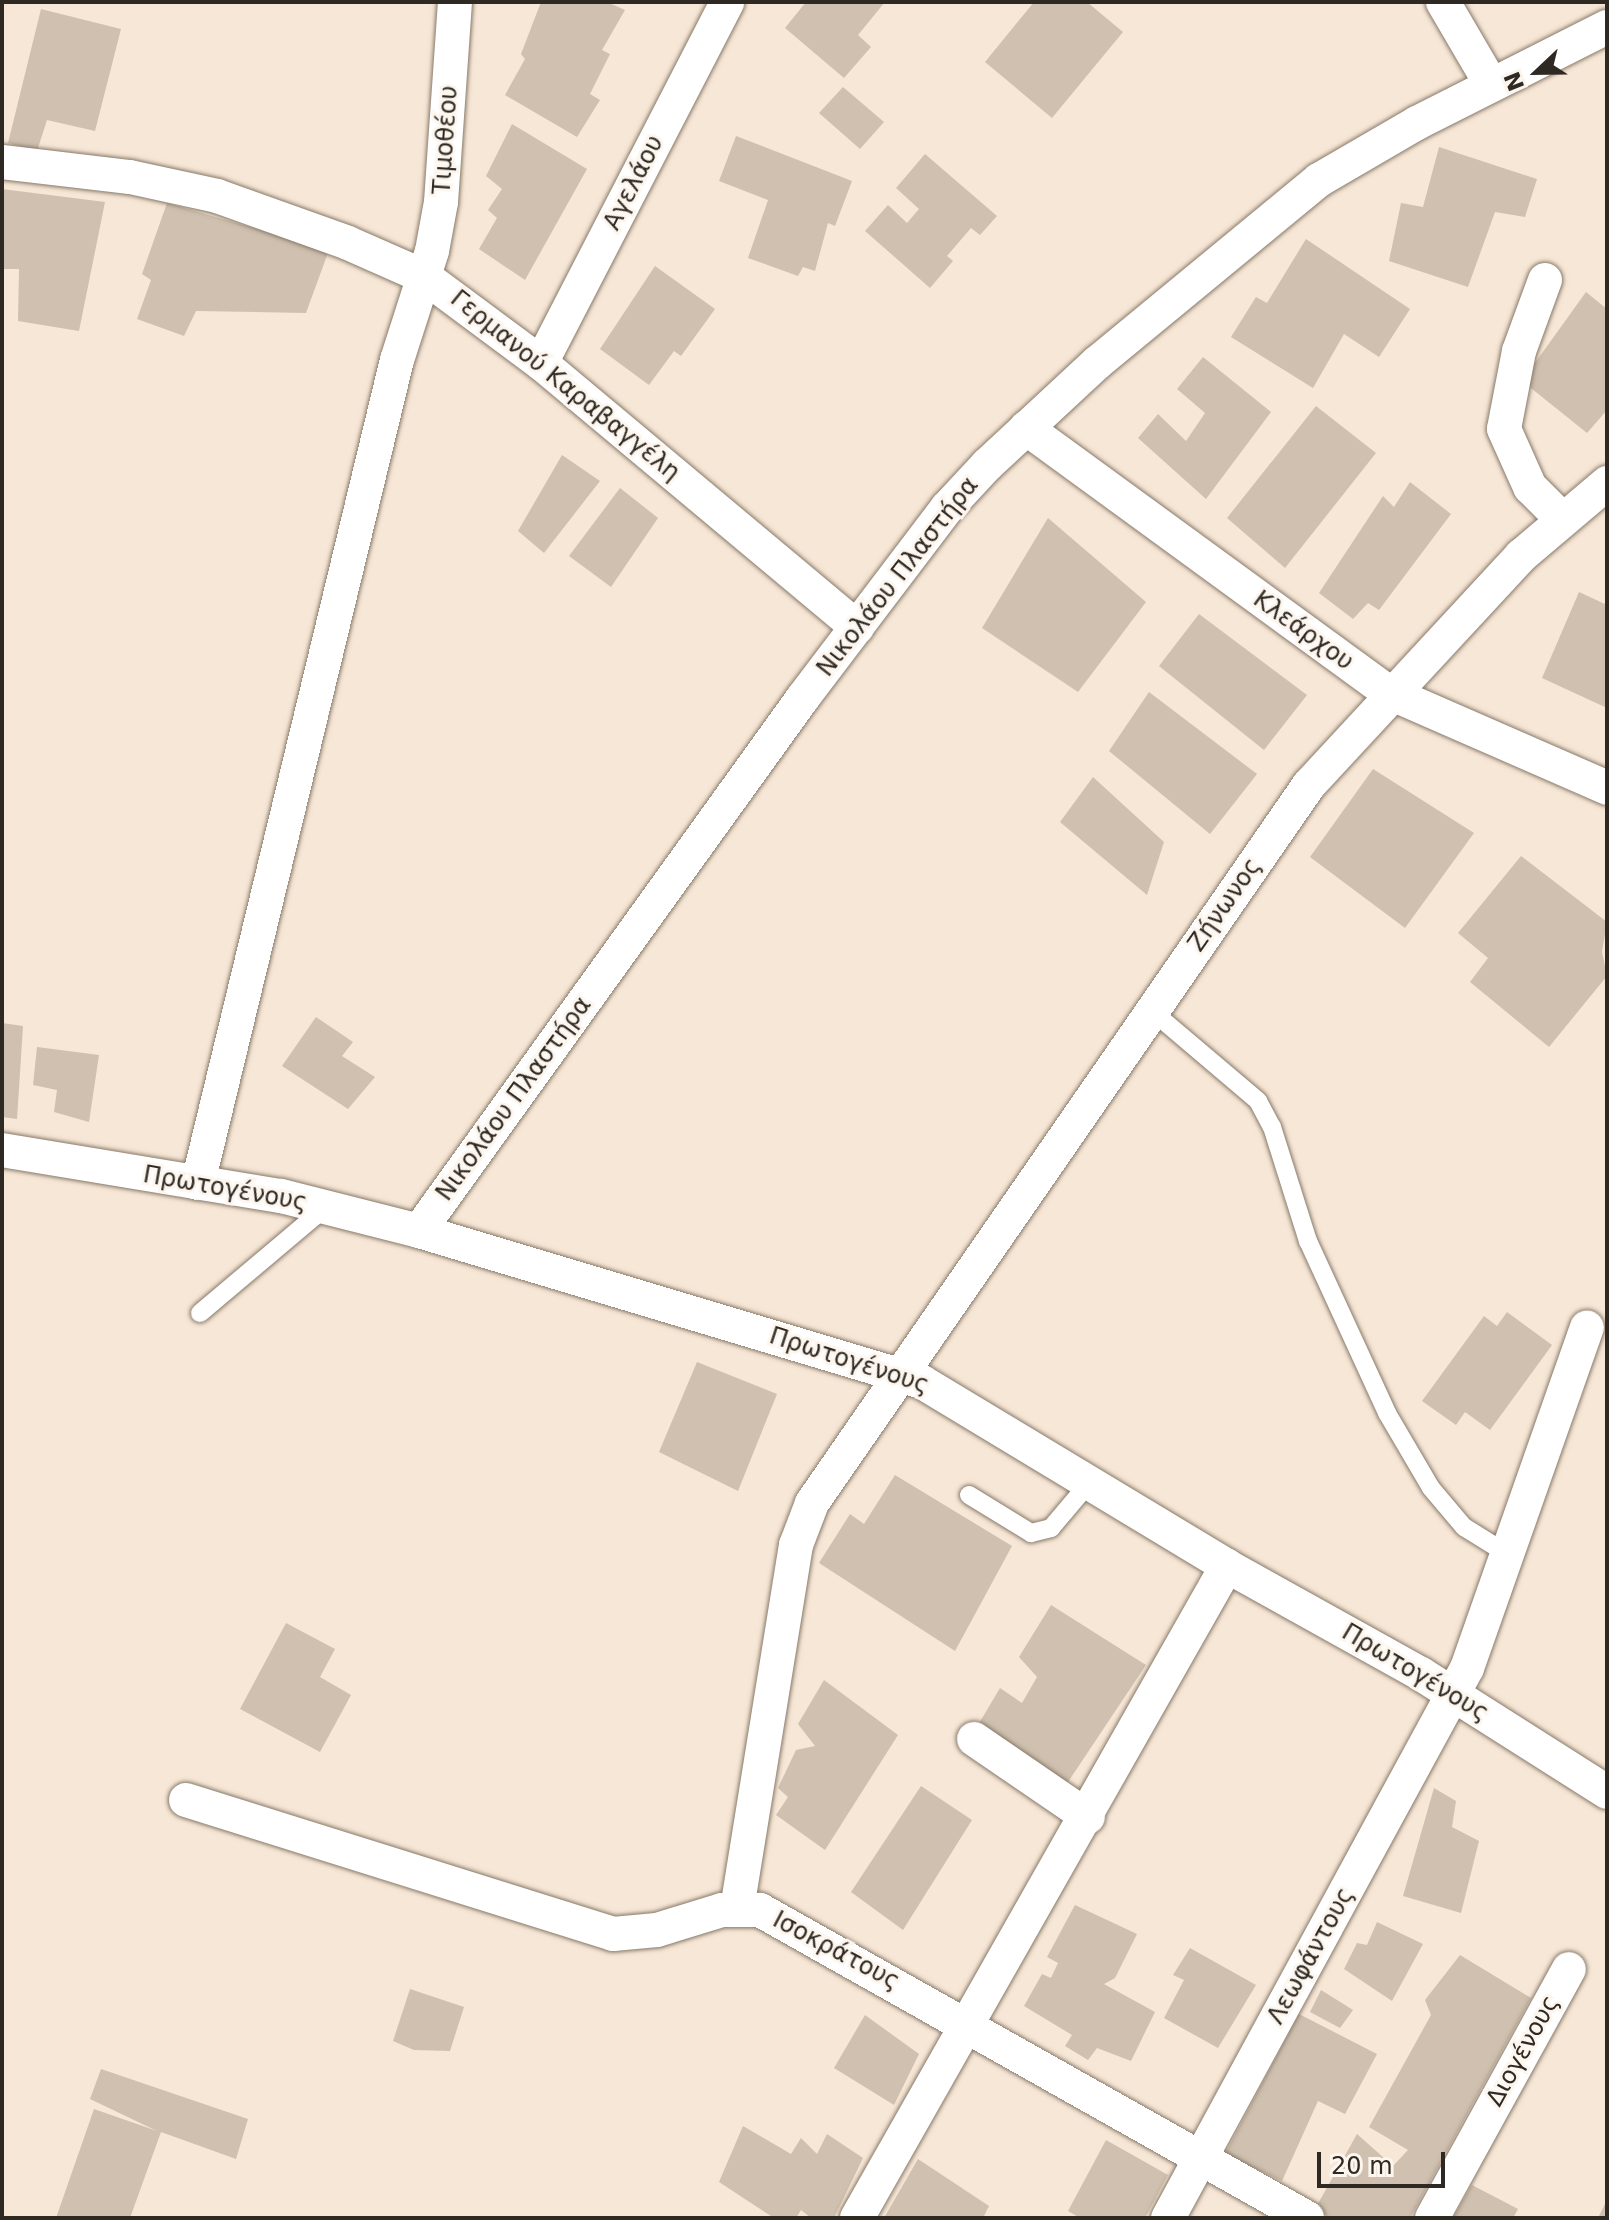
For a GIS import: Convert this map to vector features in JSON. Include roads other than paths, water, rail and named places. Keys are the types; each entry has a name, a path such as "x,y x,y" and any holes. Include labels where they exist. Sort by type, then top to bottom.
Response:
{"street":[{"name":"Τιμοθέου","path":"198,1183 397,360 425,277 441,202 455,2"},
{"name":"Αγελάου","path":"541,363 727,2"},
{"path":"1443,2 1491,84"},
{"name":"Νικολάου Πλαστήρα","path":"419,1231 857,627 962,490 1026,428 1201,274 1319,180 1491,84 1607,27"},
{"name":"Γερμανού Καραβαγγέλη","path":"2,162 130,177 217,196 337,238 425,277 541,363 857,627"},
{"path":"1545,280 1519,351 1504,429 1530,487 1561,518"},
{"name":"Κλεάρχου","path":"1026,428 1390,693 1607,788"},
{"name":"Ζήνωνος","path":"737,1909 800,1526 899,1375 1309,785 1390,693 1561,518 1607,483"},
{"name":"Πρωτογένους","path":"2,1150 326,1207 419,1231 899,1375 948,1394 1227,1566 1454,1693 1607,1792"},
{"name":"Λεωφάντους","path":"1168,2218 1454,1693 1476,1646 1587,1327"},
{"path":"857,2218 1088,1817 1227,1566"},
{"path":"974,1739 1088,1817"},
{"name":"Ισοκράτους","path":"186,1800 613,1934 657,1930 737,1909 770,1915 970,2024 1307,2218"},
{"name":"Διογένους","path":"1432,2218 1569,1969"}],"lane":[{"path":"1152,1011 1258,1101 1272,1127 1308,1241 1387,1413 1431,1488 1464,1527 1506,1553"},
{"path":"200,1313 326,1207"},
{"path":"969,1495 1031,1533 1051,1528 1089,1483"}]}
